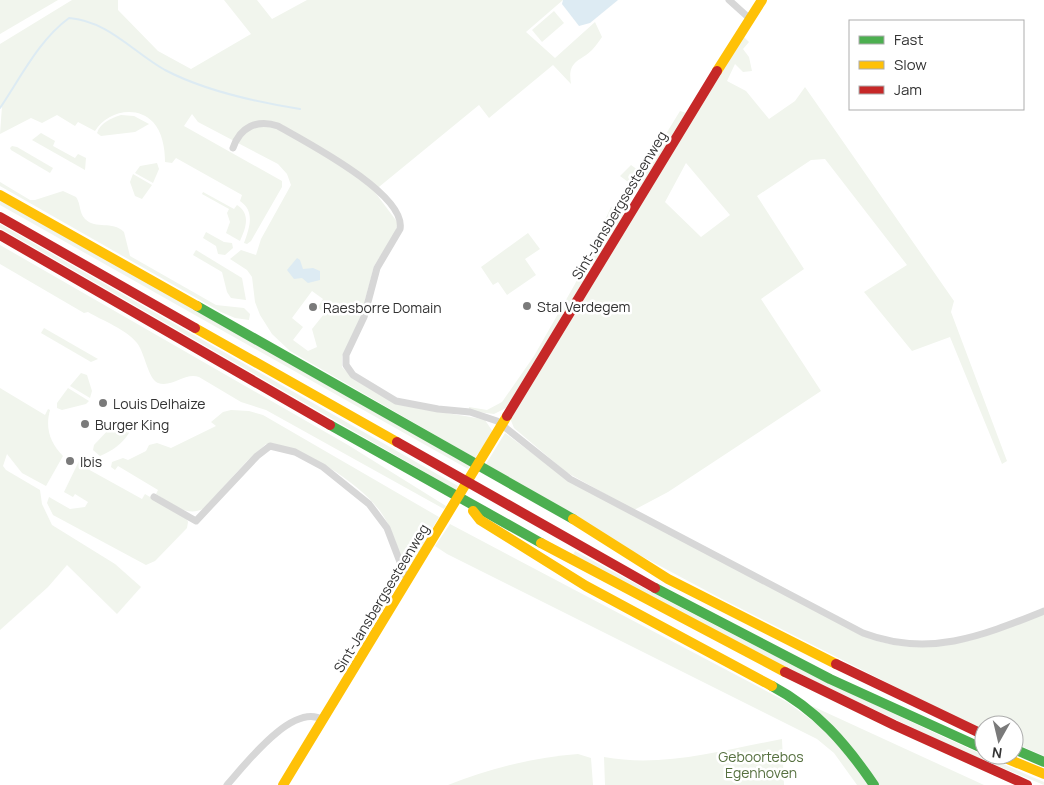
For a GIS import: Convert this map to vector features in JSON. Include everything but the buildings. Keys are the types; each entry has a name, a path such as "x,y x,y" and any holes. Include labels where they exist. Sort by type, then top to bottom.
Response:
{"main road":[{"name":"Sint-Jansbergsesteenweg","path":"283,785 749,18 762,0"},
{"path":"0,195 545,502 660,574 915,704 974,731"},
{"path":"0,217 643,582 830,679 974,744"},
{"path":"0,235 465,502 647,602 788,675 889,724 1027,785"},
{"path":"496,476 635,570 643,582"},
{"path":"465,502 480,520 586,586 782,691 831,728 850,750 874,785"},
{"path":"725,660 757,670 788,675"},
{"path":"1024,753 1044,762"},
{"path":"1022,765 1044,774"}],"street":[{"path":"729,0 749,18"},
{"path":"233,148 241,131 257,123 267,122 278,126 340,162 377,190 397,214 401,225 398,234 377,268 364,317 346,355 346,365 353,374 366,384 396,401 438,409 470,412 497,421 570,479 863,633 882,640 929,644 961,641 987,634 1044,611"},
{"path":"154,497 196,521 257,456 270,446 295,452 324,467 369,504 387,528 405,575"},
{"path":"226,785 280,729 306,717 316,717 323,720"}],"green space":[{"path":"0,0 58,0 0,34"},
{"path":"72,0 118,0 118,10 158,51 191,69 251,34 224,0 257,0 272,19 307,0 563,0 526,32 555,58 595,22 602,37 592,50 573,66 570,76 571,84 553,65 489,118 479,105 374,191 398,223 395,233 374,266 360,319 342,357 342,367 360,382 393,400 417,408 485,420 493,432 475,458 290,351 272,334 260,315 255,302 252,277 247,270 230,259 241,250 256,255 261,239 291,185 287,174 278,164 198,122 192,114 184,126 282,181 282,187 251,241 247,244 244,243 250,220 248,210 240,201 242,195 176,158 172,163 165,162 164,145 161,135 153,122 146,116 130,112 114,115 100,124 95,131 78,122 75,126 57,115 42,123 31,118 0,134 2,106 0,106 0,44","holes":["312,291 323,299 318,307 324,314 312,329 317,347 308,351 293,340 303,327 292,318"]},
{"path":"554,11 564,23 542,42 532,30"},
{"path":"740,33 749,42 743,49 749,57 752,71 743,72 735,64 727,81 746,91 769,119 795,101 805,87 954,301 951,312 1007,461 1002,464 950,337 912,351 864,292 907,265 825,159 811,160 757,196 804,269 761,299 821,391 668,492 634,510 566,472 514,428 506,408 494,414 469,411 469,407 487,410 502,402 534,356 575,284 611,207 624,215 639,190 620,176 631,165 642,173 680,111 690,114","holes":["686,163 730,215 701,237 665,202"]},
{"path":"121,115 134,116 149,124 135,132 101,136 97,133 98,129 106,121"},
{"path":"41,133 55,141 53,146 75,158 78,154 86,158 85,170 32,140"},
{"path":"12,146 53,168 50,173 11,150"},
{"path":"157,163 159,169 153,183 135,173 140,166"},
{"path":"133,174 152,185 142,199 135,196 130,182"},
{"path":"0,182 30,200 63,191 76,197 83,217 89,222 114,226 124,232 130,256 216,305 244,308 250,314 249,320 235,318 221,312 0,186"},
{"path":"203,192 234,209 237,205 241,209 246,217 246,222 240,241 226,233 230,222 227,213 229,209 202,194"},
{"path":"0,197 470,466 468,469 0,205"},
{"path":"0,224 458,486 456,490 0,228"},
{"path":"206,232 224,242 232,243 233,248 225,255 218,254 216,246 203,238"},
{"path":"528,233 540,249 525,259 536,275 507,295 498,282 493,285 481,267"},
{"path":"0,245 348,445 446,506 444,509 266,410 241,402 199,377 194,376 163,384 158,383 149,371 140,347 132,338 88,312 84,313 0,264"},
{"path":"196,250 242,278 246,300 231,298 227,292 222,272 193,255"},
{"path":"44,328 98,359 91,362 41,333"},
{"path":"81,373 87,375 92,391 90,398 70,386"},
{"path":"0,388 45,415 48,409 50,410 48,429 55,446 63,456 46,486 22,473 7,454 3,466 6,470 40,490 42,504 52,525 115,564 141,587 117,614 67,565 48,587 0,630"},
{"path":"68,388 89,401 86,404 62,410 57,408 57,403"},
{"path":"231,410 249,411 263,415 439,517 413,562 407,565 403,564 388,524 371,500 359,489 312,458 280,445 266,444 247,461 203,509 197,511 185,510 173,505 156,494 158,490 118,466 115,470 111,467 112,462 123,458 128,460 146,451 149,445 157,443 171,448 216,426 211,422 223,412"},
{"path":"112,426 128,429 129,433 116,447 100,456 93,450 94,445"},
{"path":"505,433 548,465 843,625 876,641 903,646 924,647 965,642 1044,614 1044,756 1024,747 1024,715 974,715 974,726 967,723 722,599 630,550 486,464"},
{"path":"79,461 89,463 86,468 142,499 145,494 187,519 187,528 155,561 146,565 53,515 47,503 49,497 70,509 85,507 88,502 75,494 73,497 64,492"},
{"path":"450,524 787,702 817,724 843,749 868,785 857,785 834,753 817,739 447,554 435,546"},
{"path":"575,551 807,672 974,750 974,756 789,669 573,555"},
{"path":"812,706 984,785 879,785"},
{"name":"Geboortebos Egenhoven","path":"782,739 784,785 605,785 604,757 626,760 671,759"},
{"path":"578,754 591,758 593,785 448,785 512,765"},
{"path":"996,765 1006,765 1044,782 1044,785"}],"shaded area":[{"path":"563,0 618,0 590,23 579,26 562,4"},
{"path":"297,258 300,260 303,269 313,268 320,271 320,280 308,283 302,278 294,279 287,270"}],"waterway":[{"path":"0,108 40,48 58,27 69,18 83,20 108,31 153,63 197,84 248,99 300,109"}],"traffic: fast":[{"path":"197,306 573,519"},
{"path":"330,425 541,543"},
{"path":"655,588 830,679 974,744"},
{"path":"772,686 788,695 817,717 853,756 874,785"},
{"path":"1024,753 1044,762"}],"traffic: slow":[{"path":"717,71 762,0"},
{"path":"0,195 197,306"},
{"path":"195,328 397,442"},
{"path":"283,785 507,416"},
{"path":"473,511 480,520 586,586 772,686"},
{"path":"573,519 668,579 836,664"},
{"path":"541,543 785,672"},
{"path":"1022,765 1044,774"}],"traffic: jam":[{"path":"507,416 717,71"},
{"path":"0,217 195,328"},
{"path":"0,235 330,425"},
{"path":"397,442 655,588"},
{"path":"836,664 974,730"},
{"path":"785,672 894,725 1027,785"}],"place":[{"name":"Stal Verdegem","path":"527,306"},
{"name":"Raesborre Domain","path":"313,307"},
{"name":"Louis Delhaize","path":"103,403"},
{"name":"Burger King","path":"85,424"},
{"name":"Ibis","path":"70,461"}]}
